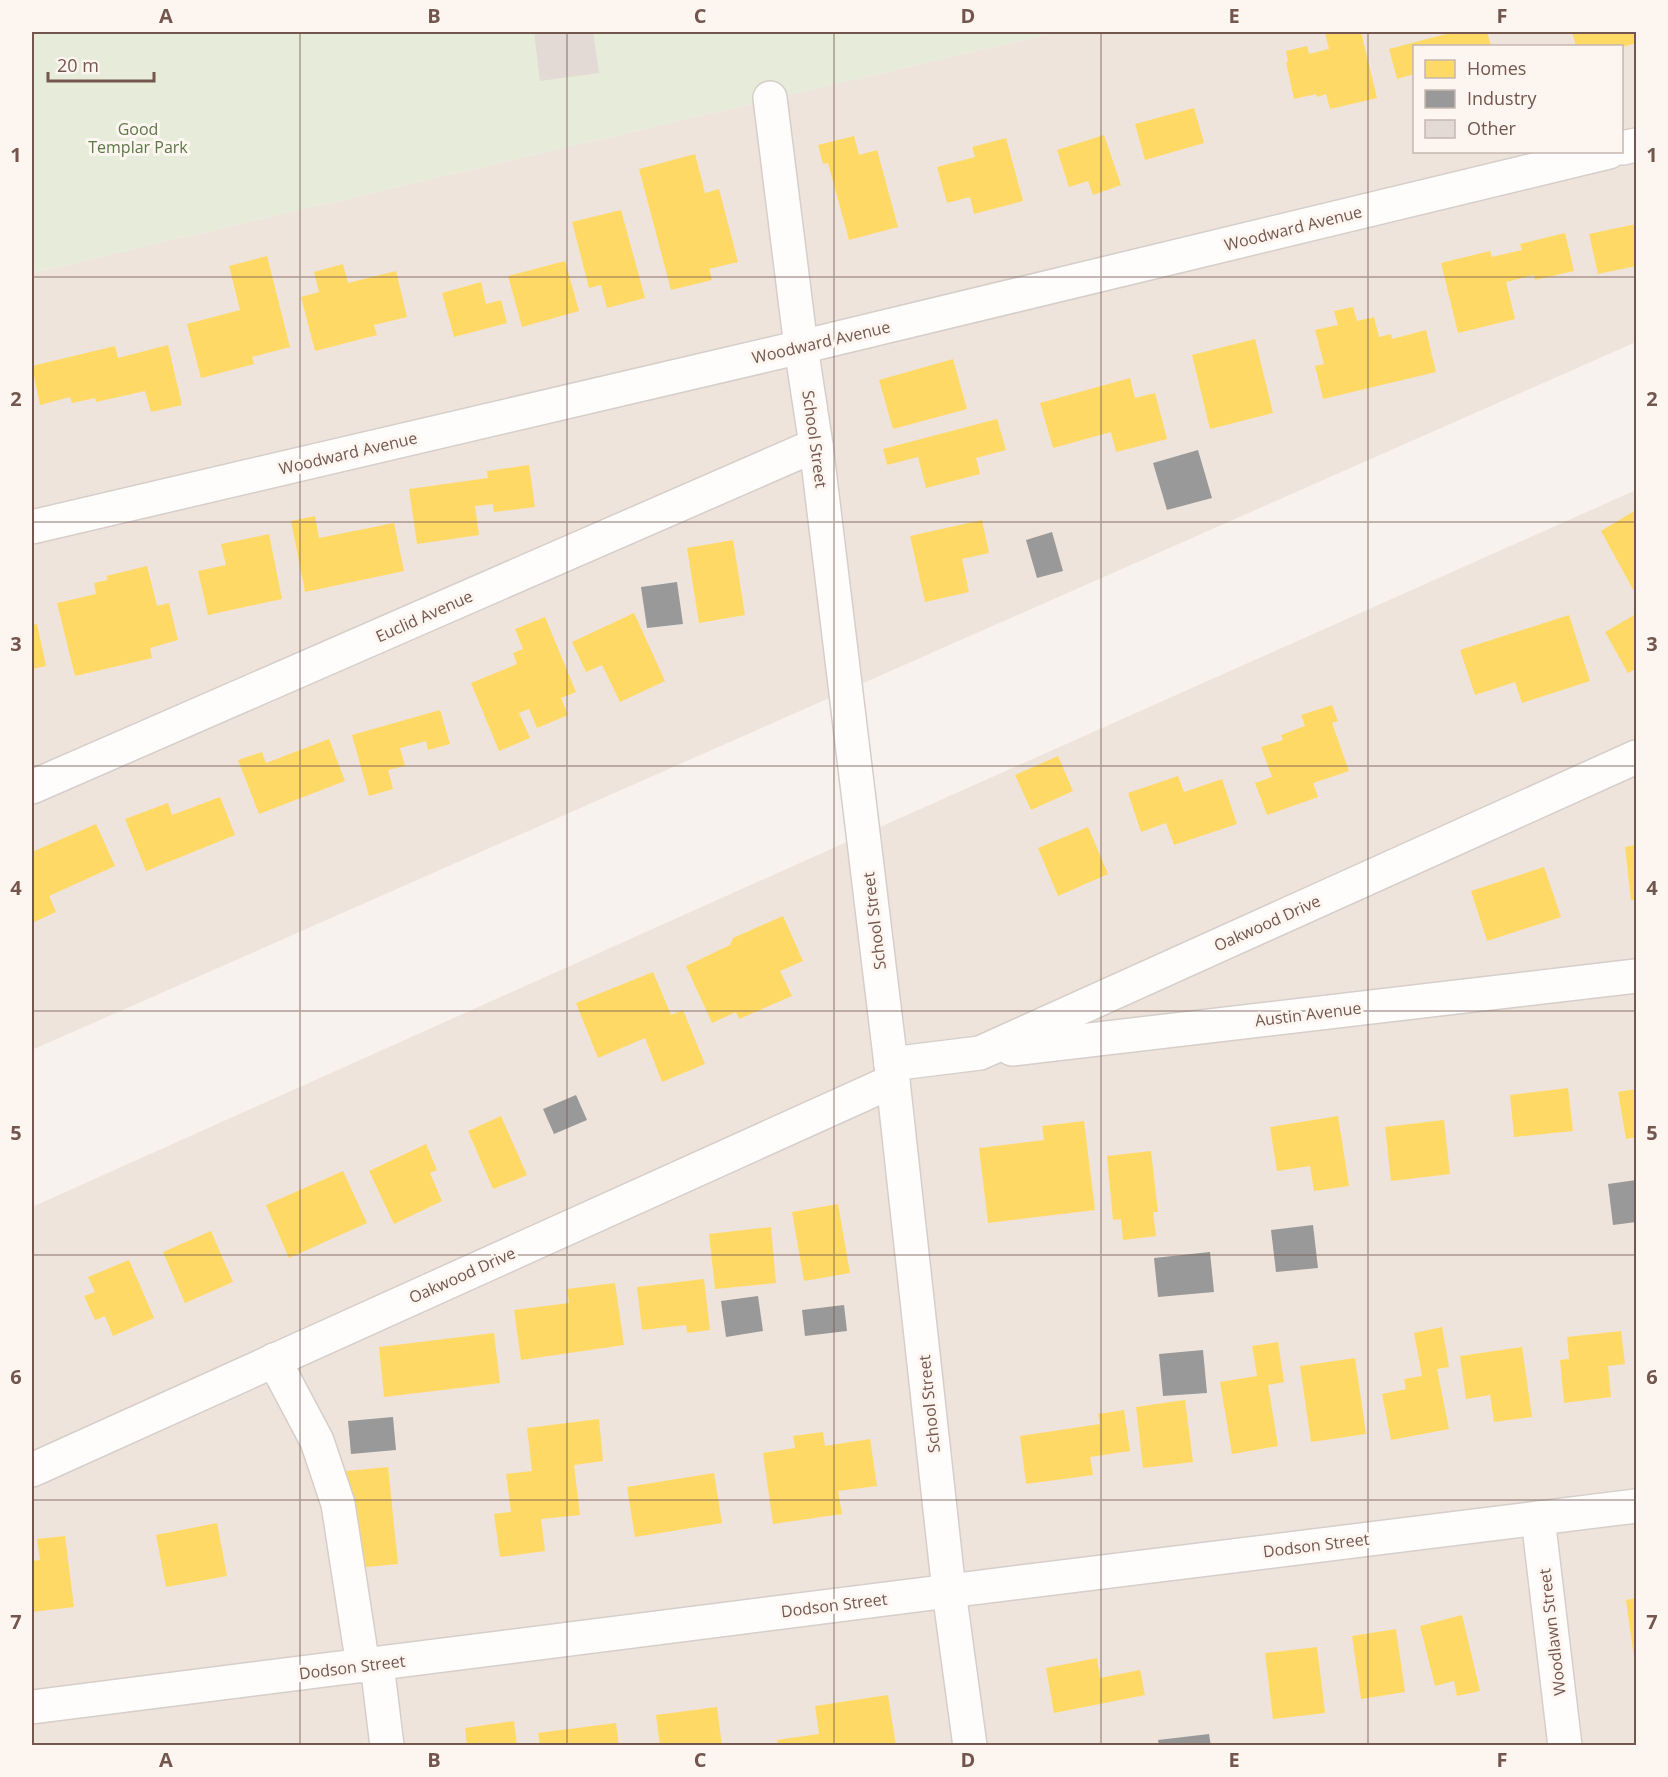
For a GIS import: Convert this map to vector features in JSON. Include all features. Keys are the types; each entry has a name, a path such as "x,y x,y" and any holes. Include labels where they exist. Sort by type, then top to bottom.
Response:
{"street":[{"name":"School Street","path":"770,98 801,347 816,445 892,1072 949,1591 970,1746"},
{"name":"Woodward Avenue","path":"32,526 801,347 1605,153"},
{"name":"Euclid Avenue","path":"32,787 816,445"},
{"name":"Oakwood Drive","path":"32,1470 274,1360 892,1072 980,1053 1636,757"},
{"name":"Austin Avenue","path":"980,1053 1636,976"},
{"path":"274,1360 317,1441 338,1504 387,1746"},
{"name":"Dodson Street","path":"32,1707 1636,1506"},
{"name":"Woodlawn Street","path":"1538,1518 1565,1746"}],"shaded area":[{"path":"1057,32 1636,32 1636,342 32,1050 32,273"},
{"path":"1636,490 1636,1491 32,1691 32,1207"},
{"path":"1636,1517 1636,1745 32,1746 32,1716"}],"green space":[{"name":"Good Templar Park","path":"32,32 1057,32 32,273"}],"building: Homes":[{"path":"1361,32 1377,98 1330,109 1326,94 1294,99 1286,62 1288,62 1286,51 1307,46 1309,54 1329,49 1325,33"},
{"path":"1454,32 1487,32 1491,45 1413,45 1413,74 1397,79 1389,49"},
{"path":"1572,32 1636,32 1636,43 1623,47 1576,45"},
{"path":"1194,108 1204,143 1145,160 1135,124"},
{"path":"1104,135 1121,185 1093,195 1088,181 1069,187 1057,150"},
{"path":"854,136 859,155 877,150 898,227 849,240 828,163 823,164 818,145"},
{"path":"1006,138 1023,201 974,214 970,197 947,203 937,167 975,157 972,147"},
{"path":"695,154 705,193 719,189 738,262 709,269 712,280 671,290 639,169"},
{"path":"621,210 645,298 607,308 601,285 589,288 572,222"},
{"path":"1636,224 1636,266 1598,274 1589,234"},
{"path":"1565,233 1574,271 1535,280 1534,275 1506,282 1515,319 1458,333 1441,263 1490,251 1492,257 1522,250 1520,244"},
{"path":"267,256 290,347 252,357 254,364 201,378 187,324 240,310 229,266"},
{"path":"565,261 579,311 522,327 508,276"},
{"path":"343,264 348,283 396,271 407,317 374,325 377,335 315,351 301,297 319,292 314,272"},
{"path":"481,282 486,304 501,300 507,323 454,337 442,293"},
{"path":"1353,307 1357,321 1374,317 1379,337 1391,334 1392,339 1426,330 1436,372 1323,399 1315,366 1324,364 1315,330 1338,325 1334,311"},
{"path":"1255,339 1273,413 1210,429 1192,355"},
{"path":"168,345 182,405 151,412 145,391 96,402 95,398 72,403 70,397 40,405 32,366 115,346 118,358"},
{"path":"953,359 967,409 893,429 879,380"},
{"path":"1130,378 1135,398 1155,393 1167,439 1116,452 1111,432 1053,448 1040,403"},
{"path":"997,419 1006,450 976,458 980,474 926,488 918,457 887,465 883,449"},
{"path":"529,465 535,507 494,512 493,504 475,506 479,535 417,544 409,489 488,478 487,471"},
{"path":"1636,510 1636,595 1601,531"},
{"path":"315,516 319,538 394,523 404,571 305,592 291,521"},
{"path":"982,520 989,553 962,559 969,592 925,602 910,536"},
{"path":"269,534 282,599 208,615 198,571 226,565 221,544"},
{"path":"733,540 745,615 699,623 687,548"},
{"path":"147,566 157,606 169,603 178,640 150,648 152,658 75,676 57,603 96,594 94,583 108,580 106,576"},
{"path":"634,613 665,681 620,702 602,665 586,672 572,642"},
{"path":"1636,614 1636,669 1628,673 1605,632"},
{"path":"1569,615 1590,681 1522,703 1515,682 1475,695 1460,650"},
{"path":"545,617 576,692 561,698 568,715 537,728 529,709 519,713 530,738 499,751 471,683 517,664 513,653 523,649 515,629"},
{"path":"37,624 46,666 32,669 32,625"},
{"path":"1332,705 1338,721 1332,723 1349,771 1313,783 1318,797 1267,815 1255,783 1272,777 1261,747 1283,740 1281,735 1305,726 1301,715"},
{"path":"440,710 450,744 428,750 426,741 400,748 405,766 388,770 393,789 369,796 352,735"},
{"path":"329,739 345,781 259,814 238,760 262,752 266,763"},
{"path":"1058,756 1073,791 1031,810 1015,775"},
{"path":"1178,776 1184,792 1222,779 1237,824 1174,845 1166,823 1141,832 1128,793"},
{"path":"220,797 235,835 146,871 125,819 168,803 172,815"},
{"path":"96,824 115,866 49,896 56,912 32,923 32,852"},
{"path":"1088,827 1108,874 1058,896 1038,848"},
{"path":"1636,845 1636,900 1631,900 1625,847"},
{"path":"1544,867 1561,917 1487,941 1471,891"},
{"path":"783,916 803,961 780,971 792,996 739,1019 736,1012 712,1023 686,966 730,945 733,938"},
{"path":"653,972 671,1015 683,1010 705,1064 662,1082 645,1038 598,1058 576,1003"},
{"path":"1568,1088 1573,1131 1514,1137 1510,1095"},
{"path":"1636,1089 1636,1137 1626,1139 1618,1092"},
{"path":"501,1116 527,1175 493,1189 468,1131"},
{"path":"1338,1116 1349,1186 1314,1191 1310,1166 1277,1171 1270,1127"},
{"path":"1444,1120 1450,1174 1391,1181 1385,1127"},
{"path":"1084,1121 1095,1210 988,1223 979,1148 1044,1140 1042,1126"},
{"path":"426,1144 437,1170 430,1173 442,1201 394,1224 369,1171"},
{"path":"1151,1151 1158,1212 1153,1212 1156,1236 1123,1240 1121,1219 1113,1220 1107,1156"},
{"path":"343,1171 367,1223 289,1258 266,1205"},
{"path":"838,1204 850,1273 804,1281 792,1212"},
{"path":"771,1227 776,1283 715,1289 709,1234"},
{"path":"211,1231 233,1282 185,1303 163,1252"},
{"path":"129,1260 154,1318 113,1336 105,1316 95,1320 84,1296 95,1292 88,1277"},
{"path":"704,1279 710,1330 687,1333 686,1325 642,1330 637,1287"},
{"path":"615,1283 624,1345 521,1360 514,1310 569,1303 567,1289"},
{"path":"1442,1327 1449,1367 1437,1369 1449,1429 1391,1440 1382,1394 1406,1389 1404,1379 1422,1376 1414,1333"},
{"path":"1621,1331 1625,1364 1608,1366 1611,1397 1564,1403 1560,1360 1569,1359 1567,1337"},
{"path":"494,1333 500,1383 384,1397 379,1347"},
{"path":"1278,1342 1284,1382 1268,1385 1278,1446 1232,1454 1220,1382 1257,1376 1252,1346"},
{"path":"1522,1347 1532,1417 1494,1422 1490,1395 1466,1399 1460,1356"},
{"path":"1355,1358 1366,1434 1311,1442 1300,1366"},
{"path":"1185,1400 1193,1462 1143,1468 1136,1407"},
{"path":"1124,1410 1130,1451 1090,1457 1093,1475 1026,1484 1020,1436 1100,1424 1098,1414"},
{"path":"599,1419 603,1461 574,1465 580,1515 541,1519 545,1551 500,1557 494,1514 511,1512 506,1474 532,1471 527,1428"},
{"path":"823,1432 825,1446 870,1439 877,1486 838,1491 842,1514 773,1524 763,1453 795,1448 793,1436"},
{"path":"388,1467 398,1564 357,1568 346,1471"},
{"path":"714,1473 722,1523 635,1537 627,1487"},
{"path":"217,1523 227,1576 166,1587 156,1535"},
{"path":"65,1536 74,1607 32,1612 32,1561 40,1560 37,1539"},
{"path":"1636,1598 1636,1665 1635,1665 1626,1600"},
{"path":"1462,1615 1480,1691 1457,1696 1454,1681 1435,1686 1420,1626"},
{"path":"1396,1629 1405,1692 1361,1699 1352,1636"},
{"path":"1317,1647 1325,1713 1273,1719 1265,1653"},
{"path":"1097,1658 1100,1678 1140,1670 1145,1695 1054,1713 1046,1668"},
{"path":"888,1695 896,1746 778,1746 777,1740 819,1734 815,1706"},
{"path":"717,1707 722,1746 660,1746 656,1715"},
{"path":"514,1721 517,1746 467,1746 465,1728"},
{"path":"616,1723 619,1746 540,1746 538,1733"}],"building: Industry":[{"path":"1198,450 1212,498 1167,510 1153,463"},
{"path":"1052,532 1063,571 1037,578 1026,540"},
{"path":"677,582 683,624 647,628 641,587"},
{"path":"576,1095 587,1120 554,1134 543,1109"},
{"path":"1636,1180 1636,1222 1613,1225 1608,1184"},
{"path":"1313,1225 1318,1268 1276,1272 1271,1230"},
{"path":"1210,1252 1214,1292 1158,1297 1154,1258"},
{"path":"758,1296 763,1331 726,1337 721,1301"},
{"path":"844,1305 847,1331 805,1336 802,1310"},
{"path":"1203,1350 1207,1393 1163,1396 1159,1354"},
{"path":"393,1417 396,1450 351,1454 348,1421"},
{"path":"1209,1734 1211,1746 1159,1746 1158,1740"}],"building: Other":[{"path":"534,32 593,32 599,73 540,81"}]}
